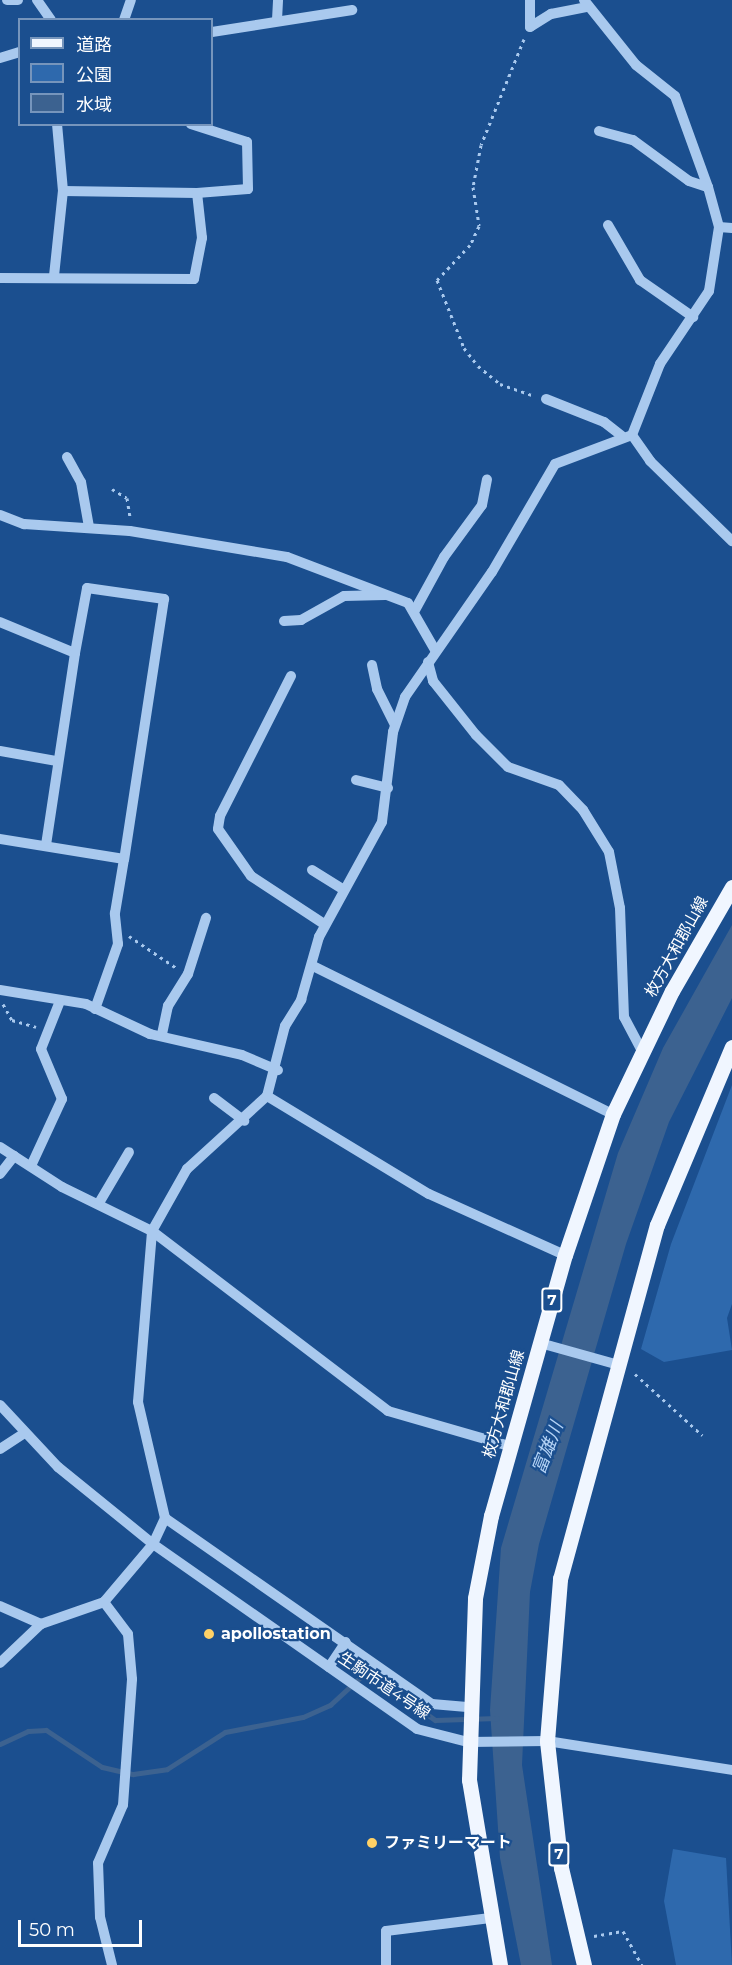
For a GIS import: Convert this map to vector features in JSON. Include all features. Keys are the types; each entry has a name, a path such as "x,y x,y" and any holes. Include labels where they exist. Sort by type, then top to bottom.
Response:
{"main road":[{"name":"枚方大和郡山線","path":"500,1965 490,1918 469,1780 468,1742 475,1598 509,1446 565,1255 613,1114 642,1050 732,887"},
{"name":"7","path":"584,1965 561,1868 547,1741 560,1579 615,1364 657,1225 732,1047"}],"street":[{"path":"7,0 18,0"},
{"path":"38,0 50,18"},
{"path":"125,18 131,0"},
{"path":"277,20 278,0"},
{"path":"530,0 530,27"},
{"path":"0,1663 41,1624 104,1602 153,1544 165,1518 138,1402 152,1231 187,1169 244,1120 267,1096 278,1070 285,1026 313,966 324,924 343,889 373,844 388,788 396,725 405,697 435,650 492,572 555,464 627,436 660,364 693,317 714,274 719,226 708,187 675,96 636,65 586,3 552,14 530,27"},
{"path":"213,32 352,10"},
{"path":"54,276 63,191 57,126"},
{"path":"63,191 197,193 248,189 247,142 197,126"},
{"path":"600,131 633,140 689,181 708,187"},
{"path":"0,278 54,276 194,279 202,238 197,193"},
{"path":"608,225 640,280 693,317"},
{"path":"719,226 732,228"},
{"path":"546,399 604,422 627,436 732,541"},
{"path":"67,457 81,482 89,527"},
{"path":"416,610 438,566 482,505 487,479"},
{"path":"0,515 24,525 130,531 287,557 390,594 416,610 435,650"},
{"path":"46,844 57,761 87,588 164,599 115,913 119,932 95,1009"},
{"path":"284,621 310,616 344,596 390,594"},
{"path":"0,622 75,653"},
{"path":"428,662 433,681 476,735 507,766 559,785 583,810 609,852 620,908 624,1017 642,1050"},
{"path":"372,664 376,689 396,725"},
{"path":"291,676 220,816 218,830 252,876 324,924"},
{"path":"0,751 57,761"},
{"path":"356,780 388,788"},
{"path":"0,839 46,844 124,859"},
{"path":"312,870 343,889"},
{"path":"162,1034 168,1006 188,974 206,918"},
{"path":"313,966 613,1114"},
{"path":"0,990 95,1009 119,1024 162,1034 278,1070"},
{"path":"31,1166 62,1099 41,1049 45,1032 60,1001"},
{"path":"267,1096 429,1194 565,1255"},
{"path":"214,1098 244,1120"},
{"path":"0,1147 152,1231 388,1410 509,1446"},
{"path":"99,1203 129,1152"},
{"path":"0,1174 14,1156"},
{"path":"540,1343 615,1364"},
{"name":"生駒市道4号線","path":"0,1405 25,1433 153,1544 417,1729 468,1742 547,1741 732,1770"},
{"path":"0,1449 25,1433"},
{"path":"165,1518 432,1704 470,1707"},
{"path":"104,1602 128,1634 132,1679 123,1805 98,1863 100,1917 112,1965"},
{"path":"0,1606 41,1624"},
{"path":"329,1666 346,1642"},
{"path":"386,1965 386,1931 490,1918"}],"path":[{"path":"530,27 487,120 473,187 479,226 470,245 437,280 464,348 478,366 500,384 546,399"},
{"path":"112,489 127,498 130,531"},
{"path":"119,932 188,974"},
{"path":"0,996 12,1020 45,1032"},
{"path":"635,1374 702,1435"},
{"path":"577,1939 623,1930 642,1965"}],"green space":[{"path":"732,1085 732,1304 727,1318 732,1350 664,1362 641,1349 671,1244"},
{"path":"673,1849 726,1858 732,1965 676,1965 664,1901"}],"water":[{"name":"富雄川","path":"732,925 732,998 669,1122 626,1244 539,1544 530,1592 522,1765 552,1965 521,1965 500,1858 490,1710 501,1548 618,1153 663,1048"}],"waterway":[{"path":"0,1744 28,1731 46,1730 102,1767 133,1774 167,1769 225,1732 303,1717 330,1705 367,1671 435,1720 497,1718"}],"place":[{"name":"apollostation","path":"209,1634"},
{"name":"ファミリーマート","path":"372,1843"}]}
